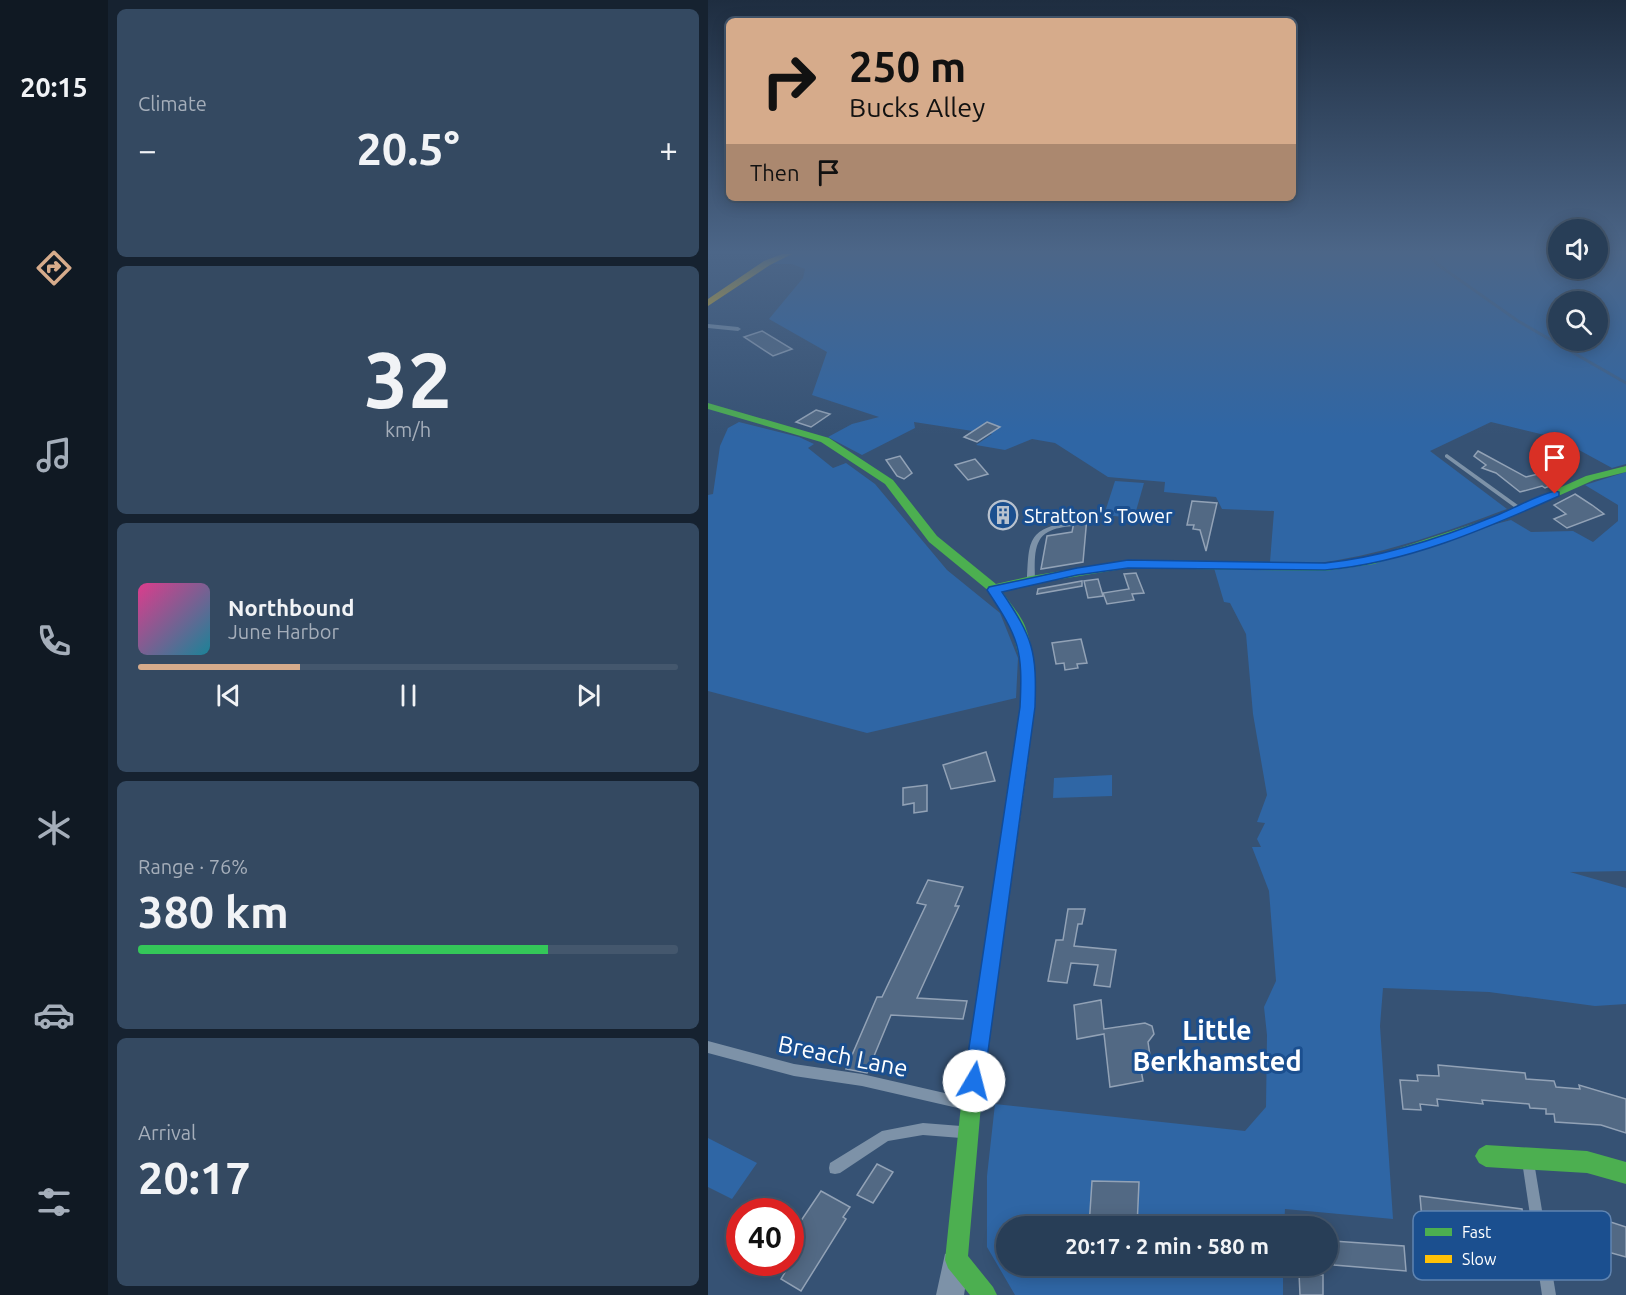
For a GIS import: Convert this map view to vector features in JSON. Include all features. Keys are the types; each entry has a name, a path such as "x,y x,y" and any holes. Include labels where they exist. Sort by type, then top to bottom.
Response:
{"street":[{"path":"708,406 825,440 889,482 933,539 994,590 1018,625 1025,646 1029,669 1028,707 971,1105 956,1260 950,1295"},
{"path":"994,590 1031,580 1128,564 1325,567 1374,560 1440,540 1521,509 1590,478 1626,469"},
{"path":"1486,1156 1587,1162 1626,1173"},
{"path":"956,1260 985,1295"}],"lane":[{"path":"708,326 738,329"},
{"path":"1447,456 1521,509"},
{"path":"1031,580 1033,543 1036,536 1044,530 1070,524"},
{"name":"Breach Lane","path":"708,1047 794,1070 862,1080 971,1105"},
{"path":"836,1168 886,1135 923,1129 968,1133"},
{"path":"1527,1160 1535,1211"},
{"path":"1547,1280 1549,1295"}],"shaded area":[{"path":"773,314 1548,314 1548,351 1608,351 1608,314 1626,314 1626,464 1612,468 1557,438 1491,422 1430,451 1507,509 1440,533 1372,553 1325,562 1270,562 1274,511 1222,509 1216,497 1164,492 1165,482 1108,477 1055,443 1032,439 1005,450 976,445 992,434 914,422 915,428 862,455 828,437 852,424 879,417 812,395 827,352 769,319"},
{"path":"739,422 799,437 814,444 808,448 833,468 846,463 875,484 947,570 1000,613 1018,658 1016,698 867,733 708,691 708,495 713,494 720,446 728,428"},
{"path":"1626,472 1626,871 1570,872 1626,888 1626,1004 1595,1006 1489,992 1383,988 1380,1026 1393,1219 1285,1209 1285,1216 996,1216 996,1262 987,1247 987,1176 995,1104 1245,1131 1266,1107 1267,1035 1264,1007 1276,981 1269,891 1252,847 1261,847 1257,839 1265,823 1257,822 1267,795 1253,714 1246,634 1230,603 1224,602 1214,568 1325,569 1511,520 1531,532 1573,531 1593,542 1618,521 1618,505 1585,485"},
{"path":"1115,481 1144,483 1134,518 1104,515"},
{"path":"1112,775 1112,796 1053,798 1054,778"},
{"path":"708,1138 757,1163 733,1198 708,1187"},
{"path":"1004,1276 1283,1276 1283,1295 1015,1295"}],"building":[{"path":"762,331 792,349 773,356 744,337"},
{"path":"816,410 830,414 811,427 796,422"},
{"path":"987,422 1000,427 977,442 964,437"},
{"path":"1478,451 1526,477 1546,472 1564,480 1545,488 1542,486 1520,492 1496,473 1482,468 1486,465 1474,456"},
{"path":"900,456 912,473 904,479 897,476 886,460"},
{"path":"975,459 988,474 968,480 955,465"},
{"path":"1575,494 1604,514 1567,528 1554,519 1566,514 1554,505"},
{"path":"1192,501 1217,503 1206,551 1200,530 1193,529 1194,525 1187,525"},
{"path":"1075,517 1087,517 1083,562 1041,569 1047,536 1072,532"},
{"path":"1136,573 1144,593 1132,594 1134,600 1107,604 1103,593 1129,589 1124,574"},
{"path":"1098,579 1103,596 1088,598 1084,581"},
{"path":"1082,581 1082,586 1037,594 1038,589"},
{"path":"1081,639 1087,663 1077,664 1078,668 1065,670 1064,663 1056,664 1052,643"},
{"path":"986,752 995,781 951,789 943,765"},
{"path":"927,785 927,811 914,813 914,803 903,805 903,788"},
{"path":"928,880 963,887 955,906 959,906 917,998 967,1001 963,1019 891,1015 867,1073 846,1069 877,997 882,997 926,905 917,903"},
{"path":"1068,909 1085,909 1082,924 1078,924 1074,946 1116,950 1110,987 1094,985 1098,965 1071,963 1067,983 1048,981 1056,940 1063,940"},
{"path":"1101,1000 1104,1029 1145,1023 1152,1026 1154,1034 1148,1042 1152,1069 1141,1070 1143,1081 1110,1087 1104,1034 1077,1039 1074,1005"},
{"path":"1438,1065 1525,1073 1526,1079 1554,1081 1556,1087 1580,1089 1579,1085 1626,1099 1626,1133 1601,1125 1555,1122 1554,1114 1546,1114 1546,1109 1530,1108 1529,1104 1482,1100 1483,1104 1437,1099 1438,1106 1420,1104 1421,1110 1403,1109 1400,1080 1418,1081 1417,1075 1439,1076"},
{"path":"877,1164 893,1172 873,1203 857,1195"},
{"path":"1092,1181 1139,1182 1137,1216 1090,1216"},
{"path":"821,1191 850,1207 843,1217 846,1219 801,1291 781,1279 783,1276 804,1276 804,1216"},
{"path":"1420,1196 1522,1209 1522,1211 1421,1211"},
{"path":"1611,1222 1626,1227 1626,1257 1611,1253"},
{"path":"1338,1241 1404,1246 1406,1271 1338,1265"},
{"path":"1299,1276 1323,1276 1323,1295 1300,1295"}],"waterway":[{"path":"1509,314 1626,383"}],"traffic: fast":[{"path":"708,406 825,440 889,482 933,539 994,589 1018,625 1029,669 1020,760"},
{"path":"994,589 1031,580 1128,564 1325,567 1374,560 1498,519 1590,478 1626,469"},
{"path":"985,1295 956,1260 971,1105 986,999"},
{"path":"1486,1156 1587,1162 1626,1173"}],"traffic: slow":[{"path":"986,999 1020,760"}],"place":[{"name":"Stratton's Tower","path":"1003,515"}],"district":[{"name":"Little Berkhamsted","path":"1217,1046"}],"route":[{"path":"974,1081 1028,707 1029,669 1025,646 1018,625 994,590 1077,571 1128,564 1325,567 1374,560 1498,519 1555,494"}]}
